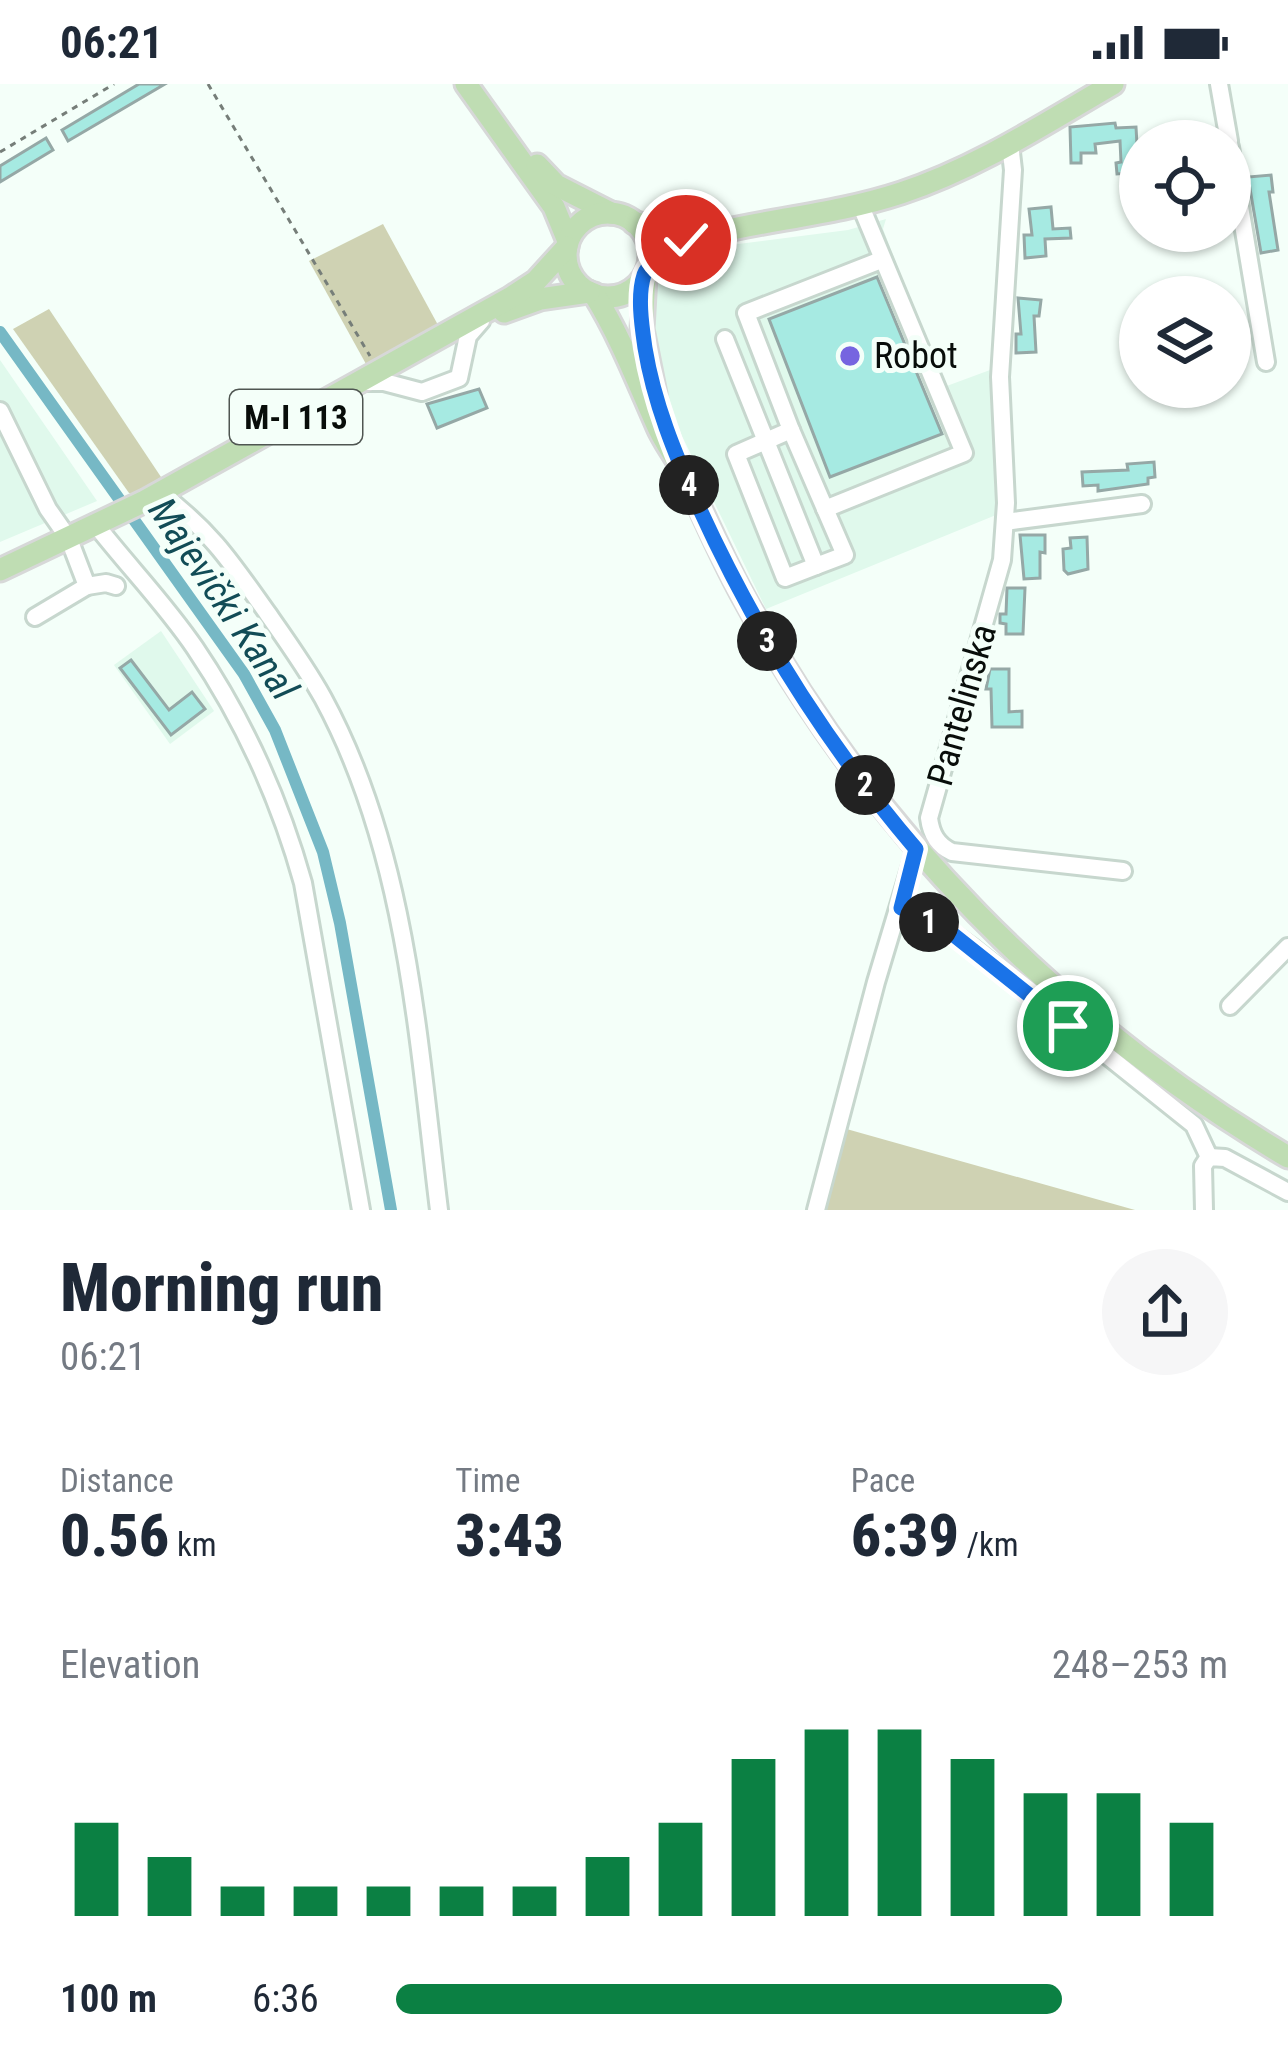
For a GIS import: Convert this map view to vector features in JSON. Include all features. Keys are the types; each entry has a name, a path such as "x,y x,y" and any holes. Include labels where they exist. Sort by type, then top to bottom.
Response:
{"main road":[{"path":"466,84 554,207 567,244 570,274 591,293 616,328 659,430 730,572 796,687 843,756 916,849 1006,944 1111,1037 1227,1120 1288,1157"},
{"path":"591,293 605,297 628,292 686,240 860,204 937,180 1113,84"},
{"path":"494,120 556,184 634,223 683,226 783,218"},
{"path":"567,244 585,220 611,213"},
{"path":"634,223 649,245 642,316 647,359 679,463"},
{"name":"M-I 113","path":"0,570 153,497 448,334 536,281 567,244"},
{"name":"M-I 113","path":"448,334 540,299 591,293"}],"street":[{"path":"1220,84 1226,120"},
{"name":"Pantelinska","path":"1010,144 1013,170 1000,377 1002,560 929,818 941,846 952,852 1123,871"},
{"path":"825,509 964,453 860,204"},
{"path":"1248,252 1266,362"},
{"path":"791,430 736,454 785,578 845,555 746,313 881,260"},
{"path":"357,382 384,382 422,392 459,378 468,336 481,321"},
{"path":"725,339 816,566"},
{"path":"0,411 48,509 69,539 87,586"},
{"path":"153,497 215,538 323,698 367,803 398,915 430,1119 439,1210"},
{"path":"1005,522 1142,504"},
{"path":"104,522 194,646 288,831 303,883 362,1210"},
{"path":"35,616 87,586 116,586"},
{"path":"816,1210 916,849"},
{"path":"901,908 959,939 1153,1091 1194,1125 1209,1157"},
{"path":"1230,1006 1288,947"},
{"path":"1209,1157 1225,1158 1288,1192"},
{"path":"1204,1210 1203,1166 1209,1157"}],"path":[{"path":"0,152 114,84"},
{"path":"208,84 378,370"}],"shaded area":[{"path":"886,219 883,229 944,387 990,370 996,515 766,609 682,436 661,374 650,290 661,273 706,248 848,230"},
{"path":"383,224 438,325 366,364 309,261"},
{"path":"49,309 161,477 135,494 129,493 13,329"},
{"path":"0,360 97,501 0,542"},
{"path":"161,631 214,711 170,744 114,665"},
{"path":"843,1128 1135,1210 822,1210"}],"building":[{"path":"139,84 165,84 68,141 62,130"},
{"path":"1115,123 1119,141 1095,144 1096,153 1081,153 1081,163 1071,163 1070,127"},
{"path":"46,138 53,150 0,182 0,166"},
{"path":"1271,175 1278,250 1261,253 1251,177"},
{"path":"1051,207 1053,229 1070,228 1071,238 1045,239 1046,256 1025,258 1024,235 1032,235 1029,209"},
{"name":"Robot","path":"877,277 942,434 830,477 769,319"},
{"path":"1018,298 1041,300 1039,316 1034,316 1036,352 1016,353 1016,334 1021,334"},
{"path":"479,389 487,408 437,428 427,404"},
{"path":"1154,462 1155,477 1148,478 1148,484 1098,491 1098,485 1083,486 1082,472 1128,470 1127,464"},
{"path":"1020,535 1045,535 1040,578 1024,579"},
{"path":"1087,537 1088,569 1068,574 1063,549 1071,548 1070,538"},
{"path":"1007,588 1025,588 1023,634 1006,634 1006,624 1000,623 1000,614 1006,614"},
{"path":"131,660 169,710 192,692 205,709 171,735 120,668"},
{"path":"990,669 1009,669 1009,712 1022,711 1022,727 992,727 991,689 986,689"}],"waterway":[{"name":"Majevički Kanal","path":"0,332 244,674 275,730 323,852 391,1210"}],"place":[{"name":"Robot","path":"850,356"}],"route":[{"path":"686,240 644,275 643,329 655,395 715,542 796,687 833,743 916,849 901,908 945,928 1068,1026"}]}
